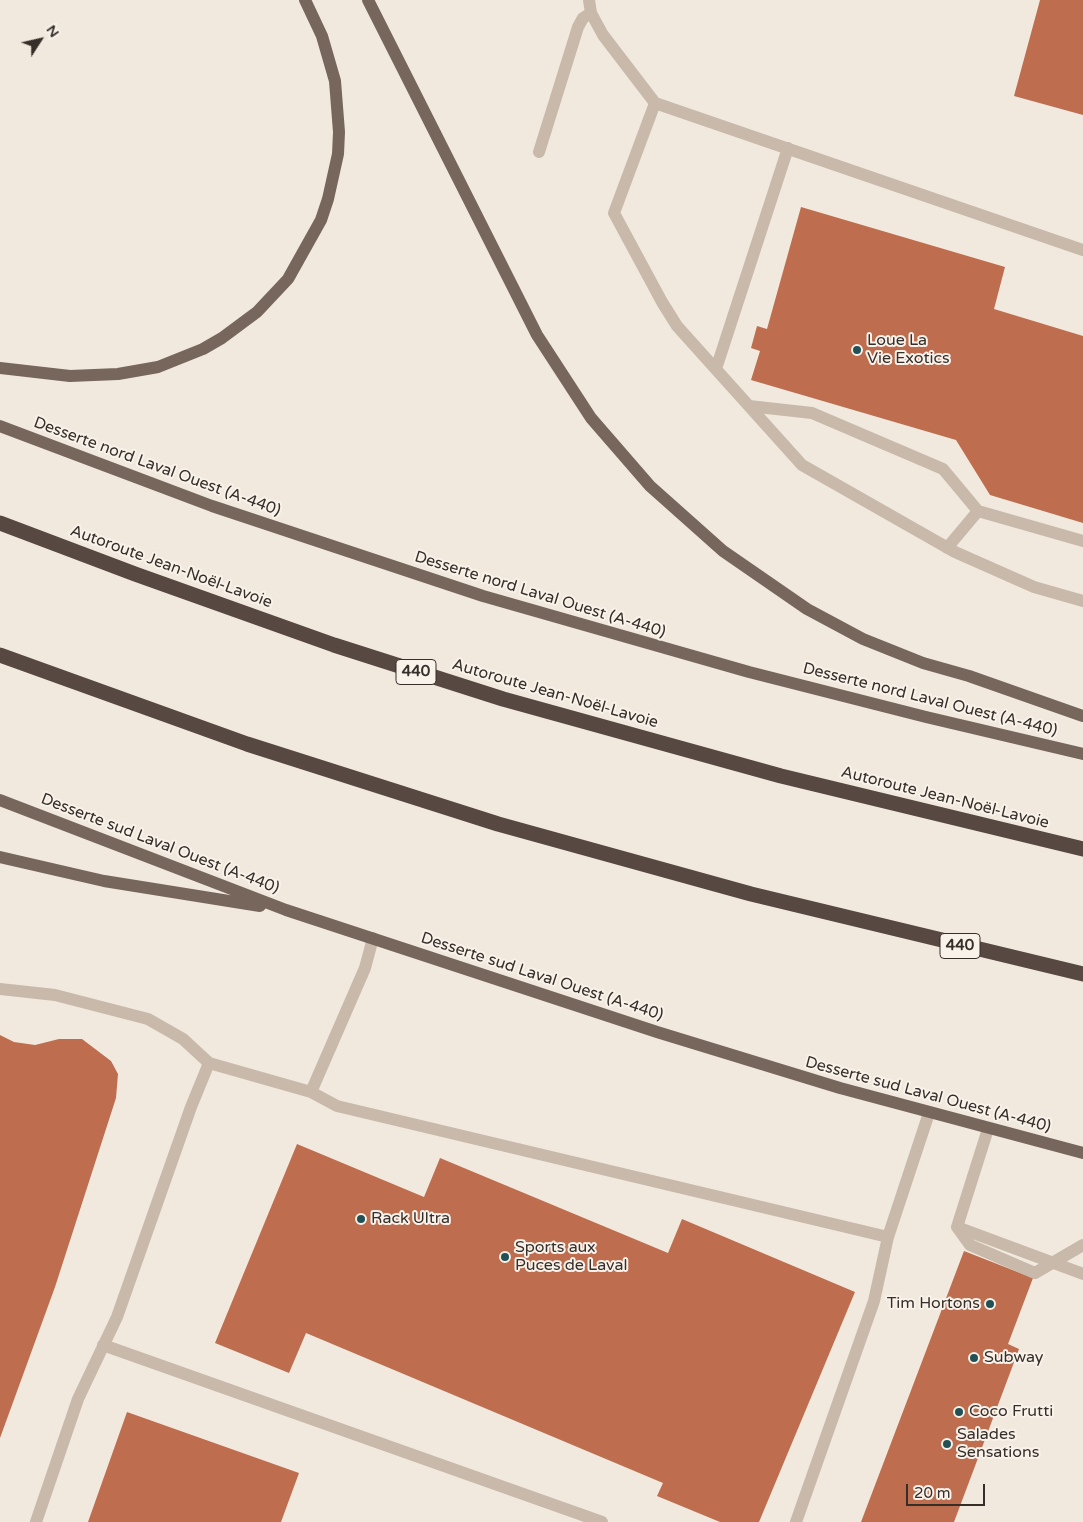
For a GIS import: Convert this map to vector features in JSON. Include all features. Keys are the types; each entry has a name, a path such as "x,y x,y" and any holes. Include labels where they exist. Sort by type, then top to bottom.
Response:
{"highway":[{"name":"Autoroute Jean-Noël-Lavoie","path":"0,523 135,574 334,644 503,699 781,776 1083,849"},
{"name":"440","path":"0,655 247,744 507,826 751,894 1083,974"}],"main road":[{"path":"0,368 70,376 118,374 158,367 203,349 235,330 257,312 288,279 321,220 334,175 339,139 335,81 330,58 306,0"},
{"path":"368,0 537,336 591,418 650,486 722,551 807,610 863,638 914,659 1083,716"},
{"name":"Desserte nord Laval Ouest (A-440)","path":"0,426 212,506 500,601 748,672 926,718 1083,754"},
{"name":"Desserte sud Laval Ouest (A-440)","path":"0,800 286,910 742,1059 929,1113 1083,1153"},
{"path":"0,857 104,881 286,910"}],"lane":[{"path":"590,6 603,35 655,103 1083,250"},
{"path":"539,152 578,27 590,6"},
{"path":"655,103 614,213 662,302 678,326 802,465 947,548 1034,587 1083,601"},
{"path":"716,369 788,148"},
{"path":"749,406 812,413 943,469 978,511 1083,540"},
{"path":"947,548 978,511"},
{"path":"311,1092 365,968 373,938"},
{"path":"0,989 55,995 148,1019 183,1039 210,1063 311,1092 337,1106 888,1237"},
{"path":"36,1522 78,1399 117,1318 191,1107 210,1063"},
{"path":"796,1522 874,1301 888,1237 929,1113"},
{"path":"988,1129 957,1227 1083,1274"},
{"path":"1054,1263 1083,1245"},
{"path":"103,1345 602,1522"}],"building":[{"path":"1040,0 1083,0 1083,115 1014,96"},
{"path":"801,207 1005,267 994,309 1083,336 1083,523 990,495 956,440 751,380 760,351 751,348 757,326 767,329"},
{"path":"0,1035 14,1042 35,1045 59,1039 82,1039 111,1061 118,1074 116,1098 55,1287 0,1438"},
{"path":"297,1144 424,1197 440,1158 668,1253 682,1219 855,1292 759,1522 720,1522 657,1496 663,1483 306,1333 289,1373 215,1343"},
{"path":"964,1251 1033,1278 1008,1344 1019,1349 954,1522 861,1522"},
{"path":"127,1412 299,1473 281,1522 88,1522"}],"place":[{"name":"Loue La Vie Exotics","path":"857,350"},
{"name":"Rack Ultra","path":"361,1219"},
{"name":"Sports aux Puces de Laval","path":"505,1257"},
{"name":"Tim Hortons","path":"990,1304"},
{"name":"Subway","path":"974,1358"},
{"name":"Coco Frutti","path":"959,1412"},
{"name":"Salades Sensations","path":"947,1444"}]}
